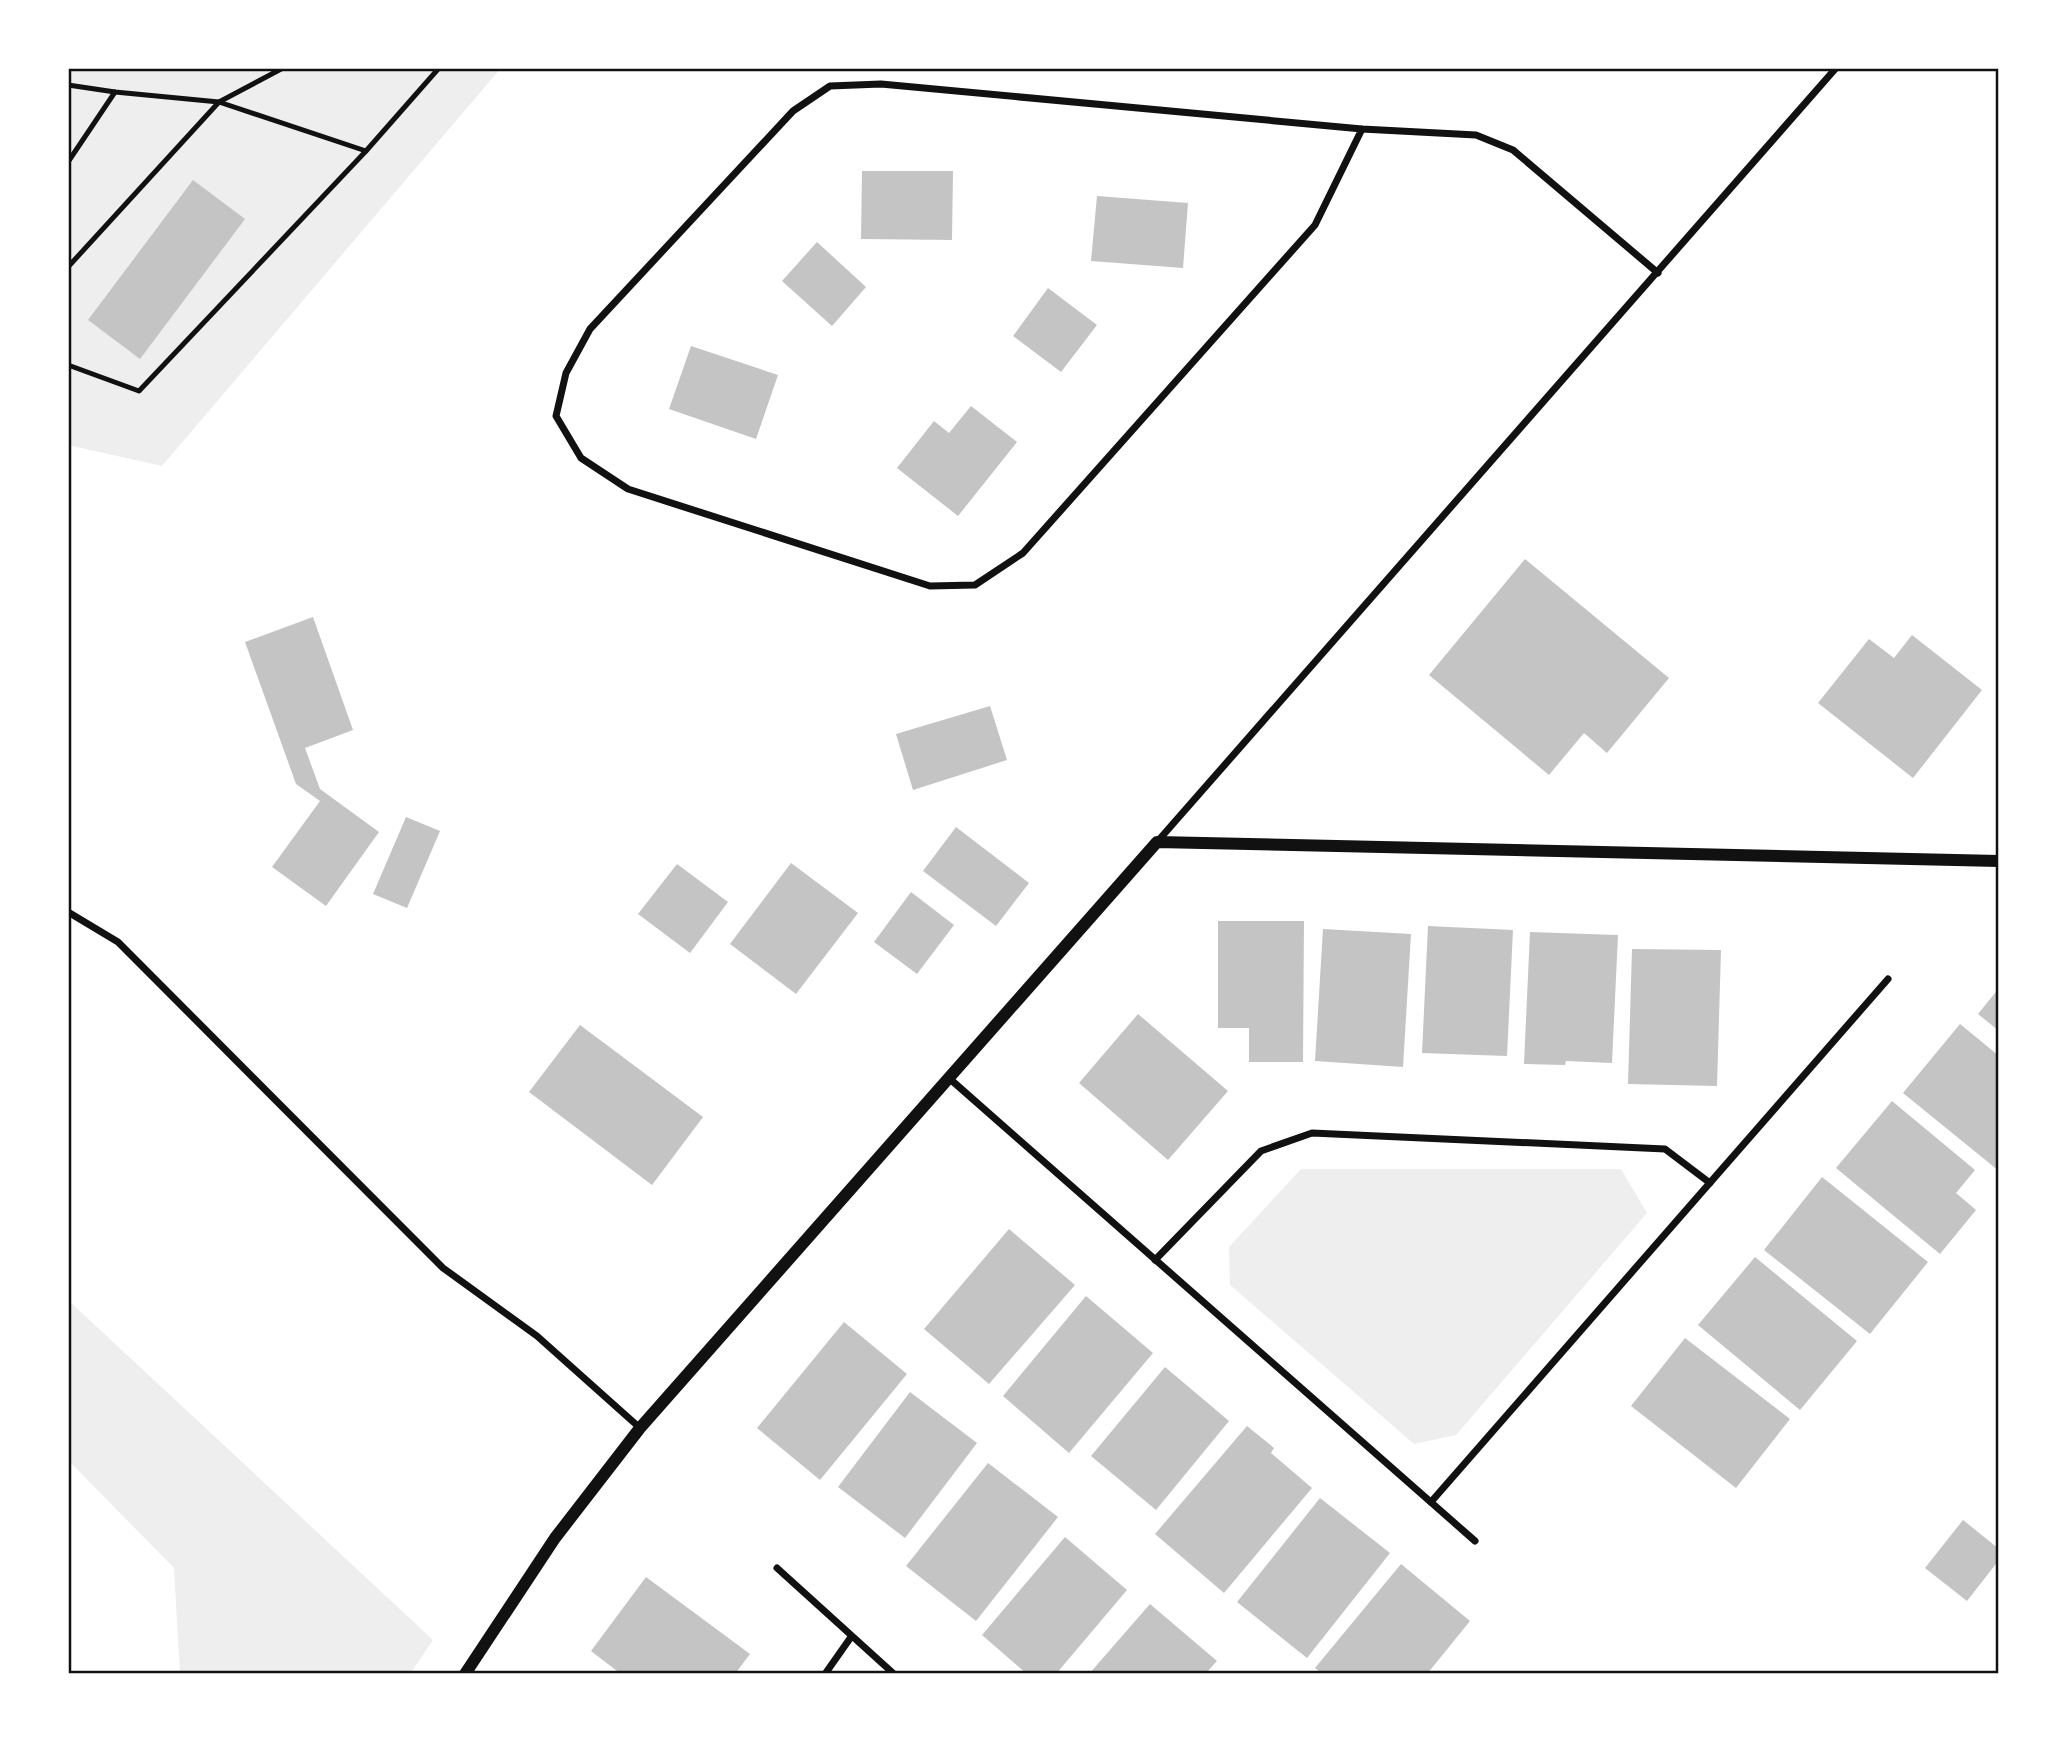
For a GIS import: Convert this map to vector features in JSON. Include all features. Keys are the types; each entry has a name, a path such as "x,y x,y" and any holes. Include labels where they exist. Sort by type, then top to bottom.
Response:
{"street":[{"path":"465,1674 555,1538 640,1429 1836,68"},
{"path":"1362,129 1315,225 1023,553 975,585 930,586 628,489 581,458 556,416 566,373 590,329 793,111 830,86 881,84 1362,129 1476,135 1513,150 1658,273"},
{"path":"1157,842 1999,861"},
{"path":"68,912 118,942 443,1268 537,1336 640,1429"},
{"path":"1431,1502 1888,979"},
{"path":"950,1079 1475,1541"},
{"path":"1155,1260 1261,1151 1312,1133 1665,1149 1710,1183"},
{"path":"777,1568 894,1674"},
{"path":"825,1674 851,1637"}],"lane":[{"path":"68,267 219,102 283,68"},
{"path":"68,365 139,391 366,150 439,68"},
{"path":"68,85 219,102 366,150"},
{"path":"68,162 115,92"}],"shaded area":[{"path":"68,68 501,68 162,466 68,445"},
{"path":"1301,1169 1621,1169 1647,1213 1456,1435 1414,1444 1230,1285 1229,1247"},
{"path":"68,1300 433,1640 410,1674 180,1674 174,1568 68,1460"}],"building":[{"path":"862,171 953,171 952,240 861,239"},
{"path":"193,180 245,219 140,359 88,320"},
{"path":"1097,196 1188,203 1183,268 1091,261"},
{"path":"817,242 866,287 832,326 782,281"},
{"path":"1048,288 1097,325 1061,372 1013,336"},
{"path":"691,346 778,375 756,439 669,409"},
{"path":"971,406 1017,442 958,516 897,468 934,421 949,433"},
{"path":"1525,559 1669,678 1607,753 1584,733 1549,775 1429,675"},
{"path":"313,617 353,730 305,748 320,789 379,832 326,906 272,867 320,801 296,784 245,642"},
{"path":"1912,635 1982,690 1913,778 1818,703 1869,639 1894,658"},
{"path":"990,706 1007,760 913,790 896,734"},
{"path":"406,817 440,831 407,908 373,894"},
{"path":"956,827 1029,883 996,926 923,871"},
{"path":"791,863 858,913 796,994 730,944"},
{"path":"677,864 728,902 690,953 638,914"},
{"path":"911,892 954,925 917,974 874,942"},
{"path":"1218,921 1304,921 1303,1062 1249,1062 1249,1028 1218,1028"},
{"path":"1428,926 1513,930 1507,1056 1422,1053"},
{"path":"1323,929 1411,934 1403,1067 1315,1061"},
{"path":"1530,932 1618,935 1612,1063 1566,1061 1565,1065 1524,1064"},
{"path":"1632,949 1721,950 1717,1086 1628,1084"},
{"path":"1999,988 1999,1031 1978,1014"},
{"path":"1138,1014 1228,1091 1168,1160 1079,1083"},
{"path":"1960,1024 1999,1056 1999,1171 1903,1093"},
{"path":"580,1025 703,1117 652,1185 529,1092"},
{"path":"1892,1101 1975,1170 1956,1193 1976,1210 1940,1254 1836,1168"},
{"path":"1822,1177 1928,1262 1870,1334 1764,1250"},
{"path":"1009,1229 1075,1285 989,1384 924,1329"},
{"path":"1755,1257 1857,1341 1800,1410 1698,1325"},
{"path":"1086,1296 1153,1353 1069,1453 1003,1396"},
{"path":"844,1322 907,1374 820,1480 757,1428"},
{"path":"1685,1338 1790,1419 1736,1488 1631,1406"},
{"path":"1165,1367 1229,1421 1156,1510 1091,1456"},
{"path":"910,1392 977,1443 905,1538 838,1487"},
{"path":"1247,1426 1274,1448 1271,1453 1312,1488 1224,1593 1155,1534"},
{"path":"988,1463 1058,1517 976,1621 906,1566"},
{"path":"1320,1498 1390,1553 1307,1658 1237,1602"},
{"path":"1963,1520 1999,1549 1999,1560 1967,1601 1925,1568"},
{"path":"1065,1537 1127,1590 1056,1674 1027,1674 982,1635"},
{"path":"1401,1564 1470,1621 1427,1674 1323,1674 1315,1668"},
{"path":"646,1577 750,1654 735,1674 621,1674 591,1651"},
{"path":"1150,1604 1217,1661 1205,1674 1089,1674"}]}
